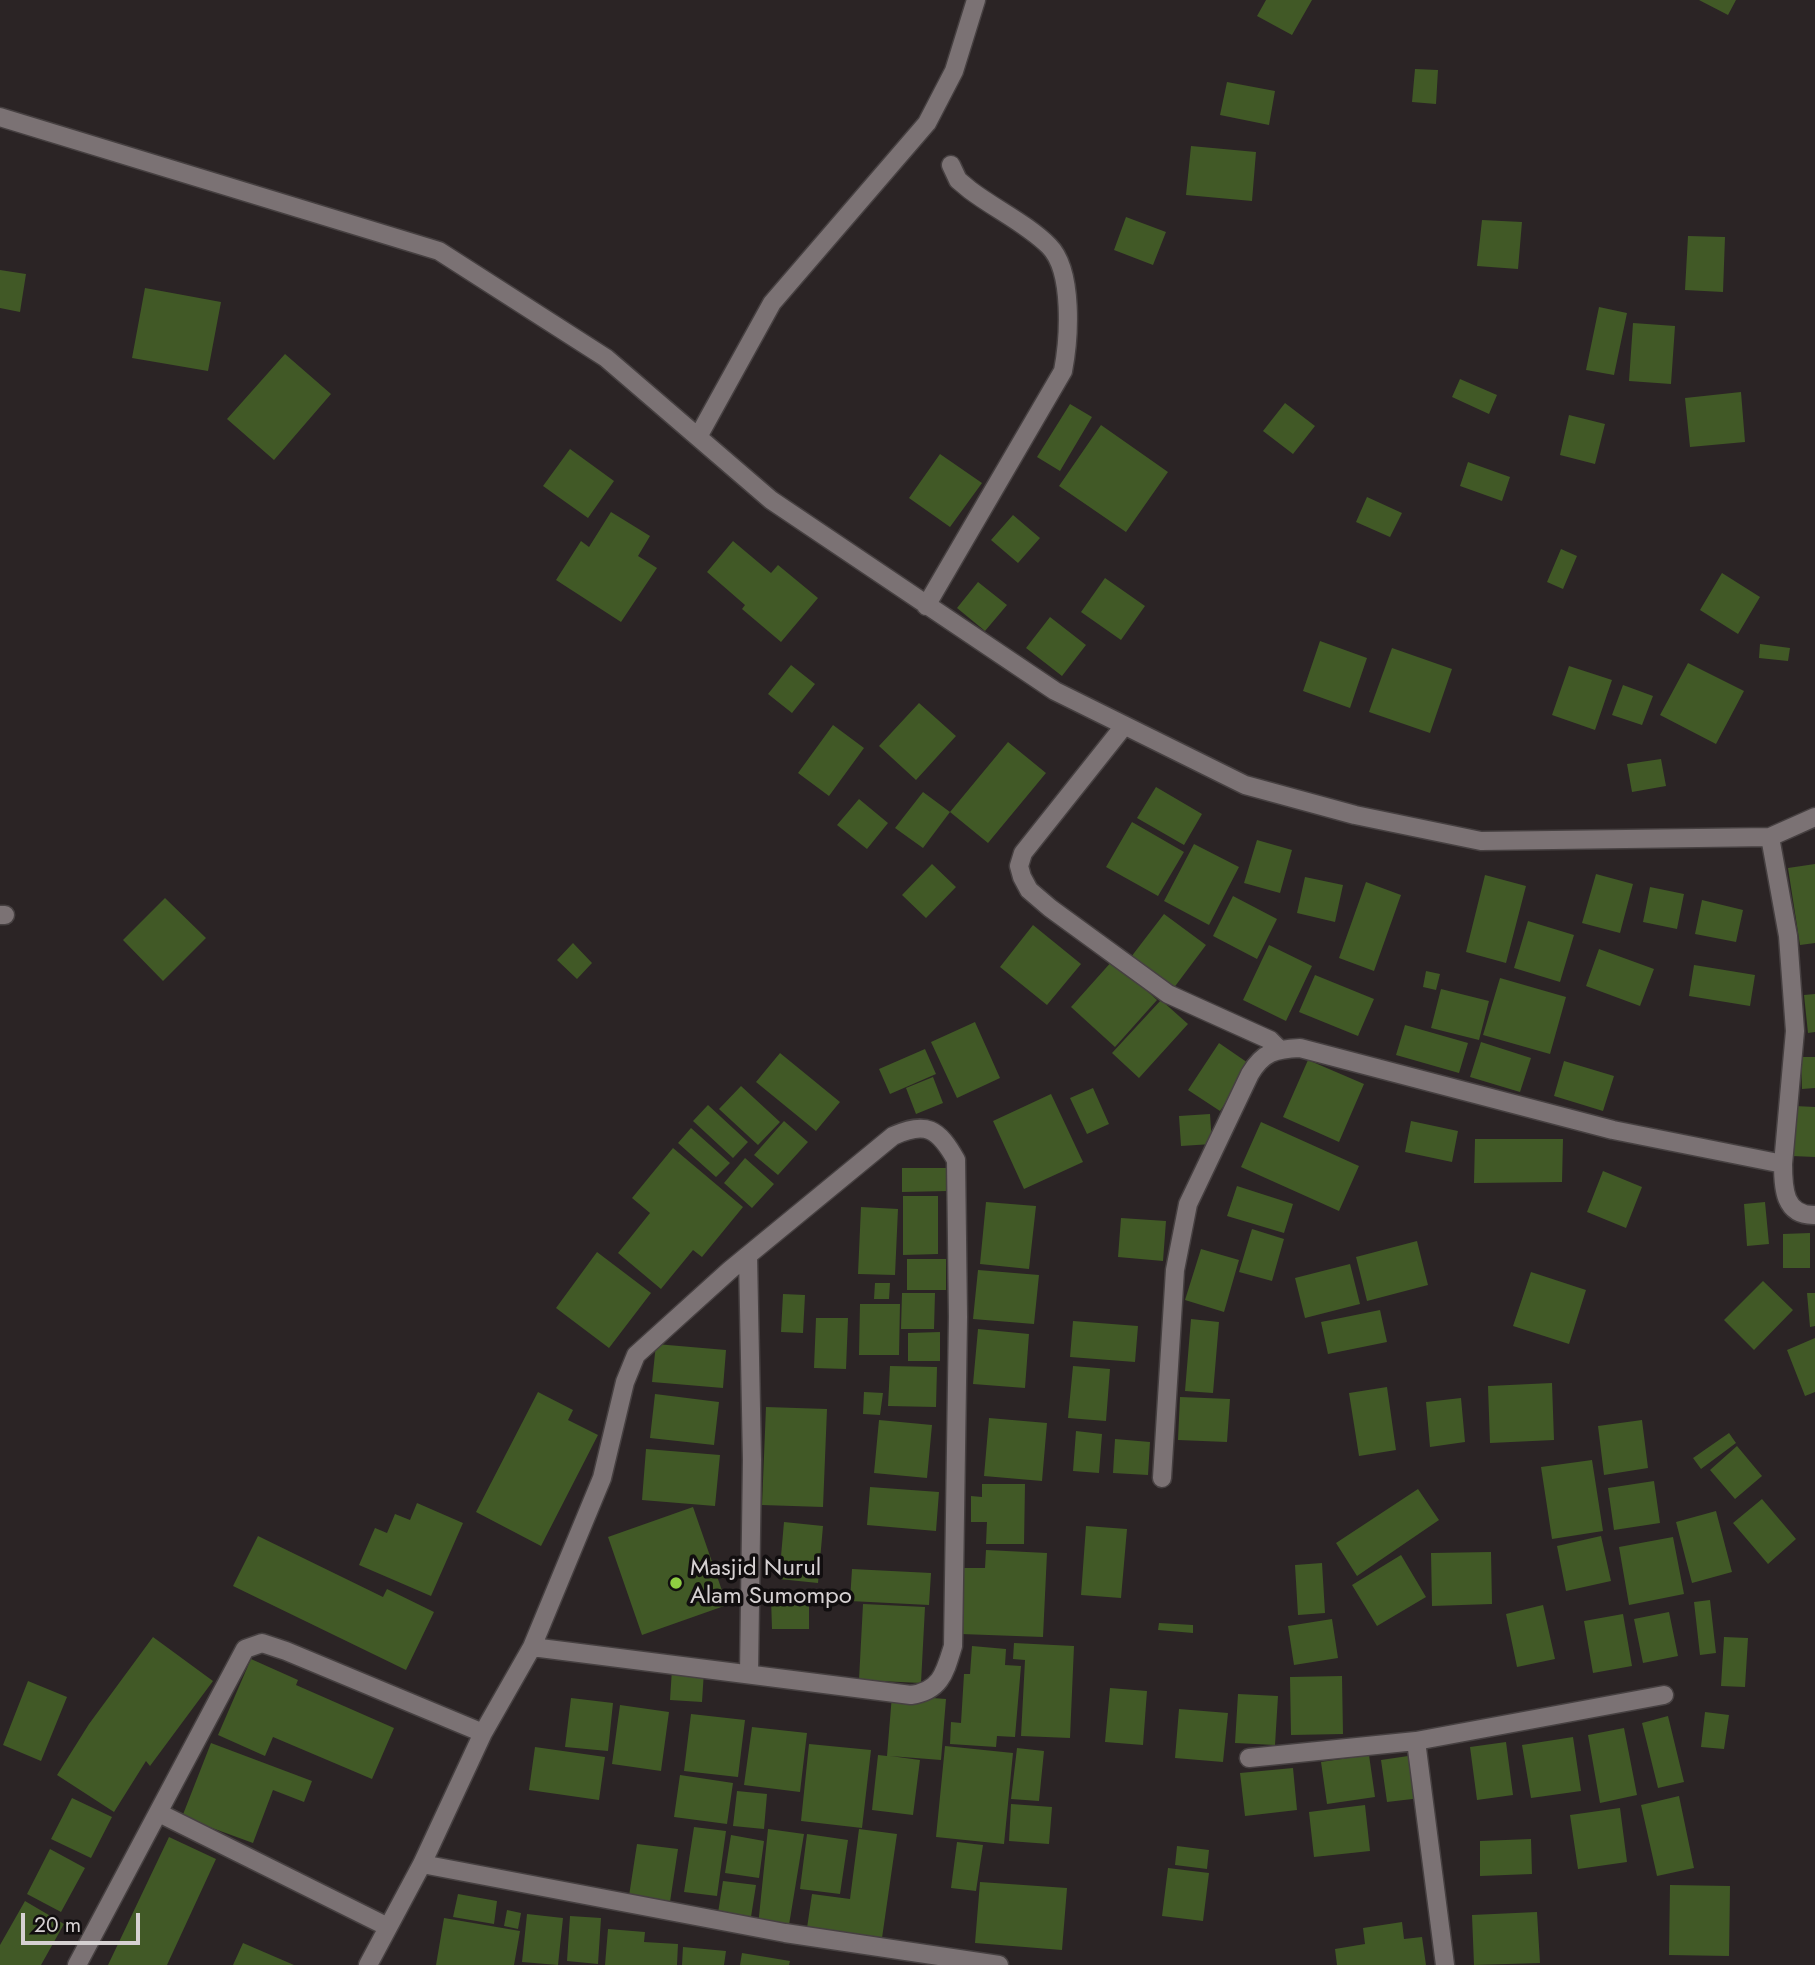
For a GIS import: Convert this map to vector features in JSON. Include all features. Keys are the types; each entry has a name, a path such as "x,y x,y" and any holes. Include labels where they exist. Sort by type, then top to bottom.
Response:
{"street":[{"path":"698,437 772,303 927,123 954,71 976,0"},
{"path":"0,117 439,251 606,358 771,500 926,606 1055,691 1245,785 1355,815 1481,841 1770,837 1815,817"},
{"path":"926,606 1063,372 1069,330 1060,262 1050,246 970,190 958,180 951,165"},
{"path":"1124,726 1023,853 1019,866 1022,877 1029,890 1050,908 1153,984 1184,1003 1270,1040 1279,1049"},
{"path":"1770,837 1788,936 1795,1031 1783,1164 1783,1193 1789,1205 1806,1216 1815,1216"},
{"path":"1161,1478 1175,1270 1188,1204 1256,1062 1272,1050 1300,1048 1613,1130 1783,1164"},
{"path":"368,1965 422,1864 483,1733 533,1647 602,1478 625,1382 636,1355 748,1256 892,1136 920,1126 935,1132 946,1143 956,1160 958,1317 953,1646 944,1676 935,1688 911,1695 533,1647"},
{"path":"748,1256 752,1461 749,1674"},
{"path":"76,1965 245,1649 262,1643 483,1733"},
{"path":"1249,1758 1416,1741 1664,1695"},
{"path":"1416,1741 1445,1965"},
{"path":"159,1814 388,1927"},
{"path":"422,1864 785,1933 999,1965"}],"building":[{"path":"1266,0 1312,0 1292,35 1257,16"},
{"path":"1699,0 1736,0 1728,15"},
{"path":"1415,69 1438,70 1436,104 1412,102"},
{"path":"1227,82 1275,91 1269,125 1220,115"},
{"path":"1191,146 1256,152 1252,201 1186,195"},
{"path":"1126,217 1166,232 1153,265 1114,250"},
{"path":"1482,220 1522,222 1518,269 1477,266"},
{"path":"1688,236 1725,237 1723,292 1685,290"},
{"path":"0,270 26,274 20,312 0,308"},
{"path":"145,288 221,302 208,371 132,358"},
{"path":"1599,307 1627,313 1614,375 1586,370"},
{"path":"1633,323 1675,326 1671,384 1629,381"},
{"path":"285,354 331,394 274,460 227,419"},
{"path":"1460,379 1497,395 1489,414 1452,397"},
{"path":"1741,392 1745,442 1690,447 1685,398"},
{"path":"1285,403 1315,426 1293,454 1263,431"},
{"path":"1070,404 1092,417 1060,471 1037,457"},
{"path":"1569,415 1605,424 1595,464 1560,455"},
{"path":"1101,425 1168,472 1126,532 1059,486"},
{"path":"570,449 614,481 588,518 543,486"},
{"path":"940,454 982,483 950,527 909,498"},
{"path":"1468,462 1510,477 1502,501 1460,486"},
{"path":"1367,497 1402,513 1390,537 1356,522"},
{"path":"611,512 650,536 638,556 657,568 621,622 556,580 581,541 589,547"},
{"path":"1013,515 1040,538 1018,563 991,540"},
{"path":"733,541 771,573 778,565 818,598 781,642 742,609 745,605 707,572"},
{"path":"1561,549 1577,556 1563,589 1547,582"},
{"path":"1722,573 1760,597 1738,634 1700,610"},
{"path":"1105,578 1145,606 1121,640 1081,612"},
{"path":"978,582 1007,605 985,631 957,608"},
{"path":"1050,617 1086,645 1062,676 1026,648"},
{"path":"1320,641 1367,658 1350,708 1303,691"},
{"path":"1760,644 1790,648 1788,661 1759,658"},
{"path":"1392,648 1452,669 1430,733 1369,712"},
{"path":"1688,663 1744,691 1716,744 1660,715"},
{"path":"791,665 815,684 792,713 768,694"},
{"path":"1569,666 1612,680 1595,730 1552,715"},
{"path":"1623,685 1653,696 1642,725 1612,715"},
{"path":"919,703 956,736 916,780 879,746"},
{"path":"833,725 864,748 829,796 798,773"},
{"path":"1008,742 1046,773 988,843 950,812"},
{"path":"1661,759 1666,786 1632,792 1627,764"},
{"path":"1156,787 1202,814 1184,845 1137,818"},
{"path":"923,792 950,812 923,848 895,828"},
{"path":"859,799 888,823 867,849 837,825"},
{"path":"1132,822 1184,852 1158,896 1106,867"},
{"path":"1257,840 1292,850 1280,893 1244,883"},
{"path":"1194,844 1239,867 1209,925 1164,901"},
{"path":"932,864 956,887 926,918 902,895"},
{"path":"1815,864 1815,943 1800,945 1788,868"},
{"path":"1596,874 1633,884 1620,933 1582,923"},
{"path":"1485,875 1526,886 1506,963 1466,952"},
{"path":"1305,877 1343,885 1335,922 1297,913"},
{"path":"1366,882 1401,895 1374,971 1339,958"},
{"path":"1650,887 1684,894 1677,929 1643,922"},
{"path":"1233,896 1277,919 1257,959 1213,936"},
{"path":"165,898 206,938 163,981 123,940"},
{"path":"1702,900 1743,910 1736,942 1695,934"},
{"path":"1164,914 1206,945 1173,989 1131,957"},
{"path":"1528,921 1574,935 1560,982 1514,968"},
{"path":"1033,925 1081,964 1047,1005 1000,967"},
{"path":"573,943 592,963 577,979 557,960"},
{"path":"1269,945 1312,966 1286,1021 1243,1000"},
{"path":"1599,949 1654,969 1640,1006 1586,986"},
{"path":"1113,960 1157,1000 1115,1047 1071,1007"},
{"path":"1694,965 1755,975 1750,1006 1689,996"},
{"path":"1426,971 1440,974 1436,990 1423,987"},
{"path":"1315,975 1374,999 1358,1036 1299,1012"},
{"path":"1500,978 1566,997 1550,1054 1483,1035"},
{"path":"1441,989 1489,1001 1479,1040 1431,1028"},
{"path":"1815,994 1815,1032 1808,1033 1804,995"},
{"path":"1161,1000 1188,1024 1139,1078 1112,1053"},
{"path":"975,1022 1000,1078 957,1098 931,1042"},
{"path":"1405,1025 1468,1043 1459,1073 1396,1055"},
{"path":"1481,1042 1531,1058 1520,1092 1470,1077"},
{"path":"1219,1043 1251,1065 1220,1111 1188,1090"},
{"path":"925,1049 936,1074 890,1094 879,1069"},
{"path":"780,1053 840,1102 816,1131 756,1082"},
{"path":"1801,1057 1815,1057 1815,1088 1802,1089"},
{"path":"1308,1060 1364,1084 1339,1142 1283,1117"},
{"path":"1564,1061 1614,1076 1603,1111 1554,1096"},
{"path":"933,1077 943,1103 916,1114 906,1088"},
{"path":"741,1086 780,1122 758,1145 719,1109"},
{"path":"1093,1088 1109,1124 1087,1134 1070,1098"},
{"path":"1051,1094 1083,1162 1024,1189 993,1121"},
{"path":"708,1105 748,1142 733,1158 693,1121"},
{"path":"1795,1106 1815,1107 1815,1157 1792,1156"},
{"path":"1210,1114 1212,1144 1181,1146 1179,1116"},
{"path":"784,1121 808,1142 778,1175 754,1155"},
{"path":"1411,1121 1458,1131 1452,1162 1405,1152"},
{"path":"1261,1122 1359,1166 1339,1211 1241,1167"},
{"path":"691,1128 730,1163 716,1177 678,1143"},
{"path":"1475,1139 1563,1139 1562,1182 1474,1183"},
{"path":"673,1148 743,1207 702,1257 693,1250 661,1289 618,1253 650,1213 632,1198"},
{"path":"745,1158 774,1184 752,1208 724,1183"},
{"path":"902,1168 948,1168 948,1191 902,1192"},
{"path":"1603,1171 1642,1187 1626,1228 1587,1212"},
{"path":"1237,1186 1293,1204 1284,1233 1227,1216"},
{"path":"903,1196 938,1196 938,1254 903,1255"},
{"path":"986,1202 1036,1206 1029,1269 980,1264"},
{"path":"1765,1202 1769,1244 1747,1246 1744,1204"},
{"path":"861,1207 898,1209 895,1275 858,1274"},
{"path":"1121,1218 1166,1221 1163,1261 1118,1257"},
{"path":"1252,1229 1284,1239 1272,1281 1239,1272"},
{"path":"1810,1233 1810,1268 1783,1268 1783,1234"},
{"path":"1417,1241 1428,1285 1367,1301 1356,1257"},
{"path":"1201,1249 1239,1260 1224,1312 1185,1300"},
{"path":"597,1252 651,1293 609,1348 556,1308"},
{"path":"907,1259 946,1259 946,1290 907,1290"},
{"path":"1350,1264 1360,1304 1305,1318 1295,1278"},
{"path":"978,1270 1039,1275 1034,1324 973,1319"},
{"path":"1531,1272 1586,1290 1569,1344 1513,1326"},
{"path":"1763,1281 1793,1310 1754,1350 1724,1320"},
{"path":"875,1283 890,1283 889,1299 874,1299"},
{"path":"902,1293 935,1293 934,1329 901,1329"},
{"path":"1807,1293 1815,1293 1815,1326 1810,1327"},
{"path":"783,1294 805,1295 803,1333 781,1332"},
{"path":"860,1304 900,1304 899,1355 859,1355"},
{"path":"1380,1310 1387,1342 1328,1354 1321,1322"},
{"path":"816,1318 848,1318 846,1369 814,1368"},
{"path":"1191,1319 1219,1322 1213,1393 1185,1391"},
{"path":"1073,1321 1138,1326 1135,1362 1070,1357"},
{"path":"978,1329 1029,1334 1025,1388 973,1384"},
{"path":"940,1332 940,1361 908,1361 908,1333"},
{"path":"1815,1338 1815,1392 1805,1396 1787,1350"},
{"path":"656,1344 726,1350 723,1388 652,1382"},
{"path":"890,1366 937,1367 936,1407 888,1406"},
{"path":"1073,1366 1110,1369 1106,1421 1068,1418"},
{"path":"1552,1383 1554,1440 1490,1443 1488,1386"},
{"path":"1387,1387 1396,1450 1359,1456 1349,1393"},
{"path":"538,1392 573,1410 568,1420 598,1435 541,1546 476,1512"},
{"path":"864,1392 883,1393 880,1415 863,1414"},
{"path":"655,1394 719,1402 714,1445 650,1438"},
{"path":"1180,1397 1230,1399 1227,1442 1178,1440"},
{"path":"1461,1398 1465,1442 1430,1447 1426,1402"},
{"path":"766,1407 827,1409 823,1507 762,1505"},
{"path":"989,1418 1047,1423 1042,1481 984,1476"},
{"path":"879,1420 932,1425 927,1478 874,1473"},
{"path":"1642,1420 1648,1468 1604,1475 1598,1426"},
{"path":"1076,1431 1102,1434 1099,1473 1073,1471"},
{"path":"1729,1433 1736,1443 1701,1469 1693,1458"},
{"path":"1115,1439 1150,1442 1148,1475 1113,1473"},
{"path":"1737,1446 1762,1476 1735,1499 1710,1470"},
{"path":"646,1449 720,1455 715,1506 642,1500"},
{"path":"1592,1460 1603,1531 1552,1539 1541,1467"},
{"path":"1654,1481 1660,1523 1614,1530 1608,1488"},
{"path":"982,1484 1025,1484 1024,1544 986,1544 987,1522 971,1522 971,1496 982,1497"},
{"path":"870,1487 939,1492 936,1531 867,1525"},
{"path":"1418,1489 1439,1520 1357,1576 1336,1543"},
{"path":"1762,1499 1796,1539 1768,1564 1733,1523"},
{"path":"417,1503 463,1523 431,1596 359,1565 375,1528 387,1533 395,1514 410,1520"},
{"path":"693,1507 727,1605 642,1635 608,1537"},
{"path":"1716,1511 1732,1572 1692,1583 1676,1522"},
{"path":"784,1522 823,1526 818,1583 779,1579"},
{"path":"1086,1526 1127,1529 1121,1598 1081,1595"},
{"path":"258,1536 383,1597 387,1589 434,1612 406,1670 233,1586"},
{"path":"1601,1536 1611,1581 1566,1591 1557,1546"},
{"path":"1673,1537 1684,1594 1629,1605 1619,1547"},
{"path":"986,1550 1047,1553 1043,1637 961,1634 963,1568 985,1568"},
{"path":"1491,1552 1492,1604 1432,1606 1431,1553"},
{"path":"1401,1555 1426,1597 1377,1626 1352,1585"},
{"path":"1322,1563 1325,1613 1298,1615 1295,1565"},
{"path":"852,1569 931,1573 929,1605 850,1601"},
{"path":"809,1597 809,1629 772,1629 771,1598"},
{"path":"1710,1600 1716,1653 1700,1655 1694,1602"},
{"path":"863,1604 925,1607 921,1683 859,1680"},
{"path":"1543,1605 1555,1659 1517,1667 1506,1614"},
{"path":"1669,1612 1678,1656 1643,1663 1634,1619"},
{"path":"1623,1614 1632,1666 1593,1673 1584,1621"},
{"path":"1332,1619 1338,1658 1294,1665 1288,1626"},
{"path":"1159,1623 1193,1625 1193,1633 1158,1630"},
{"path":"153,1637 213,1681 150,1766 146,1761 114,1812 57,1775 89,1724"},
{"path":"1724,1637 1748,1638 1745,1687 1721,1686"},
{"path":"1014,1643 1074,1646 1070,1738 1021,1736 1025,1660 1013,1659"},
{"path":"972,1646 1006,1649 1005,1665 1021,1666 1015,1737 997,1736 996,1747 950,1744 951,1722 961,1723 964,1674 970,1674"},
{"path":"251,1659 298,1680 296,1685 394,1728 372,1779 273,1737 265,1756 218,1735"},
{"path":"672,1669 704,1671 702,1702 670,1700"},
{"path":"1342,1676 1343,1734 1291,1735 1290,1677"},
{"path":"28,1681 67,1697 41,1761 3,1745"},
{"path":"1110,1688 1147,1691 1143,1745 1105,1742"},
{"path":"1238,1694 1278,1696 1275,1745 1235,1743"},
{"path":"892,1695 946,1699 941,1760 890,1756 920,1760 913,1815 872,1810 878,1755 887,1756"},
{"path":"571,1698 613,1703 608,1751 565,1747"},
{"path":"620,1705 669,1712 661,1771 612,1764"},
{"path":"1179,1709 1228,1713 1223,1762 1175,1758"},
{"path":"1705,1712 1729,1715 1724,1749 1701,1747"},
{"path":"691,1714 745,1720 738,1777 684,1771"},
{"path":"1668,1716 1684,1782 1658,1788 1642,1723"},
{"path":"752,1727 807,1733 800,1792 744,1785"},
{"path":"1624,1728 1637,1795 1600,1803 1588,1735"},
{"path":"1573,1737 1581,1791 1531,1798 1522,1745"},
{"path":"1506,1742 1513,1795 1477,1800 1470,1747"},
{"path":"211,1743 312,1781 304,1802 273,1790 253,1843 182,1817"},
{"path":"809,1744 871,1750 862,1828 801,1821"},
{"path":"945,1746 1013,1753 1004,1844 936,1837"},
{"path":"535,1747 605,1757 599,1800 529,1790"},
{"path":"1017,1748 1044,1751 1039,1801 1011,1799"},
{"path":"1369,1755 1375,1797 1327,1804 1321,1762"},
{"path":"1415,1755 1421,1798 1387,1802 1381,1760"},
{"path":"1293,1768 1297,1810 1245,1816 1240,1773"},
{"path":"680,1775 733,1783 727,1824 674,1817"},
{"path":"737,1791 767,1794 764,1829 733,1826"},
{"path":"1679,1796 1694,1868 1657,1876 1641,1805"},
{"path":"72,1798 112,1817 91,1858 51,1839"},
{"path":"1011,1804 1052,1807 1049,1844 1009,1841"},
{"path":"1365,1805 1370,1851 1314,1857 1309,1812"},
{"path":"1620,1808 1627,1862 1578,1869 1570,1815"},
{"path":"694,1827 726,1831 717,1896 684,1892"},
{"path":"768,1829 804,1834 788,1931 758,1926"},
{"path":"859,1829 897,1834 882,1938 807,1928 812,1894 850,1899"},
{"path":"807,1834 848,1840 840,1894 800,1889"},
{"path":"731,1835 764,1841 759,1878 725,1873"},
{"path":"169,1837 216,1859 167,1965 108,1965"},
{"path":"1531,1839 1532,1874 1480,1876 1480,1841"},
{"path":"957,1842 983,1845 976,1891 951,1888"},
{"path":"637,1844 678,1849 670,1902 629,1896"},
{"path":"1177,1846 1209,1850 1207,1869 1175,1865"},
{"path":"50,1849 85,1868 61,1912 27,1894"},
{"path":"1168,1868 1209,1873 1203,1921 1162,1916"},
{"path":"723,1881 756,1885 751,1917 718,1913"},
{"path":"980,1882 1067,1888 1062,1950 975,1943"},
{"path":"1670,1885 1730,1886 1729,1956 1669,1955"},
{"path":"458,1894 497,1901 494,1924 453,1917"},
{"path":"25,1901 64,1924 41,1965 0,1965 0,1945"},
{"path":"507,1910 521,1913 518,1929 504,1926"},
{"path":"1537,1912 1540,1963 1474,1965 1472,1915"},
{"path":"527,1914 563,1918 558,1965 522,1962"},
{"path":"570,1916 601,1918 598,1964 567,1961"},
{"path":"444,1918 520,1931 514,1965 436,1965"},
{"path":"1402,1922 1404,1939 1422,1937 1426,1965 1337,1965 1335,1949 1365,1944 1363,1928"},
{"path":"608,1929 645,1932 644,1942 678,1944 677,1965 605,1965"},
{"path":"243,1943 294,1965 233,1965"},
{"path":"683,1947 726,1951 724,1965 682,1965"},
{"path":"742,1953 790,1961 789,1965 740,1965"}],"place":[{"name":"Masjid Nurul Alam Sumompo","path":"676,1583"}]}
